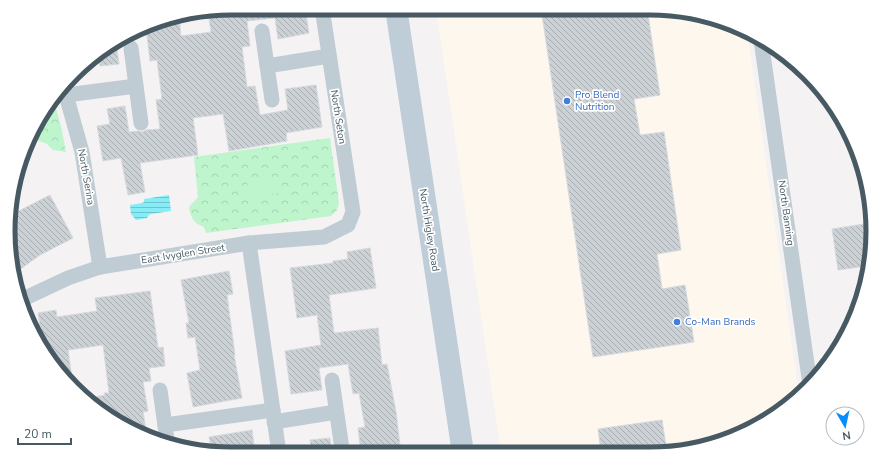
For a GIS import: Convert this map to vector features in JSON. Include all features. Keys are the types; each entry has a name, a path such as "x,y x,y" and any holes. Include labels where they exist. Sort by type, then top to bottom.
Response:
{"main road":[{"name":"North Higley Road","path":"397,15 462,447"}],"street":[{"name":"North Seton","path":"323,15 353,212 348,225"},
{"path":"262,31 272,100"},
{"name":"North Banning","path":"762,46 809,377"},
{"path":"131,48 141,123"},
{"path":"267,66 329,56"},
{"path":"67,92 136,86"},
{"name":"North Serina","path":"65,93 82,152 100,267"},
{"name":"East Ivyglen Street","path":"25,298 68,278 100,267 249,243 324,237 348,225"},
{"path":"249,243 278,447"},
{"path":"332,380 342,447"},
{"path":"160,390 167,437"},
{"path":"165,425 336,412"}],"shaded area":[{"path":"437,15 664,15 706,22 733,31 748,38 798,388 770,411 746,425 719,436 692,443 664,447 500,447"}],"green space":[{"path":"55,106 66,152 53,150 47,144 35,139"},
{"path":"330,138 339,203 337,210 331,216 206,233 204,227 197,224 193,220 189,207 198,197 194,157"},
{"path":"276,177 278,193 249,197 247,181"}],"water":[{"path":"169,195 171,211 151,214 147,218 136,220 131,214 130,205 142,203 144,202 144,199"}],"building":[{"path":"306,15 309,33 278,39 275,18 247,21 250,46 242,47 247,87 255,86 260,115 288,110 285,89 316,85 322,127 286,133 287,141 229,151 223,114 193,118 198,155 140,163 145,192 128,195 121,158 103,161 97,126 110,124 107,109 125,106 129,132 142,132 146,130 160,129 156,100 162,99 157,60 150,61 147,32 179,21 181,36 211,32 209,16"},
{"path":"542,15 648,15 660,95 634,99 640,135 664,132 681,250 657,254 662,289 685,285 694,342 593,357"},
{"path":"117,48 119,64 100,66 100,60"},
{"path":"50,195 73,238 40,255 19,270 15,245 16,213"},
{"path":"866,224 866,245 863,267 838,270 832,229"},
{"path":"370,248 376,288 329,295 334,333 378,328 382,365 387,364 396,412 400,445 395,447 360,447 358,428 365,427 359,393 353,394 348,364 319,368 322,390 291,394 285,351 321,345 317,315 297,318 290,268 333,263 333,261 348,259 347,252"},
{"path":"229,271 233,294 227,295 234,355 242,398 193,407 187,373 200,370 195,337 188,338 186,323 189,323 181,280"},
{"path":"150,291 158,348 163,347 165,366 149,368 151,381 143,382 148,411 143,412 146,430 111,411 94,397 105,395 104,393 109,393 103,345 68,350 72,376 51,351 41,334 38,313 56,310 57,317 97,311 95,298"},
{"path":"662,420 666,447 600,447 598,429"},
{"path":"252,430 254,445 248,447 211,446 209,437"},
{"path":"330,438 331,447 311,447 310,440"}],"place":[{"name":"Pro Blend Nutrition","path":"567,101"},
{"name":"Co-Man Brands","path":"677,322"}]}
